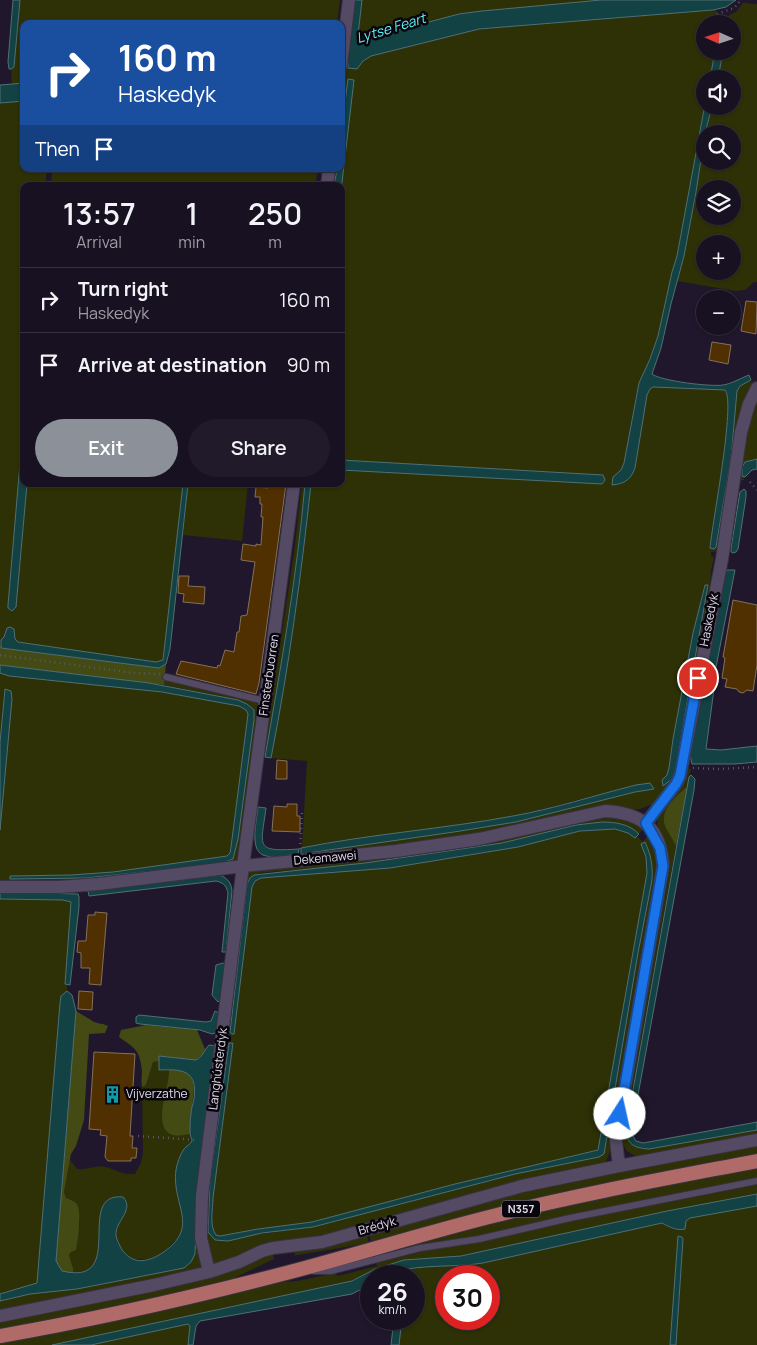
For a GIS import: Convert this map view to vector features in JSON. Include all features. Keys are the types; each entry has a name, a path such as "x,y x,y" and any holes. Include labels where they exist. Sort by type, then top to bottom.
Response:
{"main road":[{"name":"Brédyk","path":"0,1336 155,1305 289,1272 492,1216 628,1186 757,1161"}],"street":[{"path":"345,35 349,0"},
{"name":"Haskedyk","path":"646,823 676,784 682,767 722,559 741,432 749,404 757,388"},
{"name":"Finsterbuorren","path":"243,866 294,487"},
{"name":"Dekemawei","path":"0,886 59,887 99,884 243,866 349,857 457,843 519,832 605,811 624,814 646,823"},
{"path":"619,1166 616,1142 617,1133 663,866 660,848 646,823"},
{"name":"Langhústerdyk","path":"209,1272 201,1238 202,1196 243,866"},
{"name":"Brédyk","path":"0,1316 209,1272 239,1262 262,1251 322,1242 490,1194 619,1166 757,1140"}],"lane":[{"path":"166,677 265,701"},
{"name":"Brédyk","path":"289,1272 331,1271 420,1248 479,1239 570,1218 757,1181"}],"path":[{"path":"717,14 734,8 741,0"},
{"path":"750,482 757,490"},
{"path":"0,655 134,673 163,675 166,677"},
{"path":"682,767 718,769 757,767"},
{"path":"300,854 302,812"},
{"path":"138,1136 191,1140"}],"shaded area":[{"path":"13,0 20,0 14,67 9,69 8,62"},
{"path":"20,0 340,0 338,20 20,20 20,83 12,84 11,69 14,67"},
{"path":"354,0 362,0 358,35 360,38 365,39 459,14 482,11 601,0 736,0 726,7 713,10 479,29 371,56 363,61 357,69 348,68 348,63 345,63"},
{"path":"362,0 601,0 459,14 365,39 360,38 358,35"},
{"path":"744,2 757,4 757,282 741,290 677,281 684,256 696,189 696,225 741,225 741,180 698,180 699,170 741,170 741,125 708,125 710,115 741,115 741,70 720,70 721,60 741,60 741,15 729,15 736,12"},
{"path":"716,10 718,15 696,15 696,60 713,60 712,70 696,70 696,115 703,115 701,125 696,125 696,153 677,256 658,336 636,395 624,463 622,470 613,477 613,485 627,480 635,468 647,395 650,389 653,387 725,390 728,399 728,416 710,547 714,549 716,547 731,458 737,391 744,383 754,381 719,551 711,552 711,556 714,557 711,571 709,607 674,781 655,803 640,809 495,833 301,857 301,854 318,850 516,822 635,792 654,789 636,785 516,816 426,831 302,848 307,761 271,758 294,621 311,487 345,487 345,470 604,483 603,475 345,460 345,182 342,182 343,172 345,172 349,124 348,80 345,102 345,62 357,69 363,61 371,56 479,29","holes":["704,585 708,585 678,754 663,786 662,780 667,775 669,768 693,633"]},
{"path":"713,60 721,60 720,70 712,70"},
{"path":"348,79 354,80 345,157 345,102"},
{"path":"20,83 20,101 0,103 0,85"},
{"path":"20,101 20,172 47,172 45,182 20,182 20,463 8,605 20,566 27,487 183,487 164,655 163,660 159,662 106,656 18,642 15,639 14,629 5,631 0,643 0,103"},
{"path":"703,115 710,115 707,125 701,125"},
{"path":"696,153 696,170 699,170 698,180 696,180 696,192 684,256 661,348 652,374 675,381 708,385 726,384 749,375 751,380 740,386 737,391 731,458 716,547 714,549 710,548 728,416 728,399 725,390 653,387 650,389 647,395 635,468 627,480 612,485 613,477 621,470 624,463 639,383 658,336 677,256"},
{"path":"52,172 317,172 316,182 51,182"},
{"path":"336,172 343,172 342,182 335,182"},
{"path":"757,393 757,459 745,462 744,480 740,480 744,432"},
{"path":"757,459 757,469 752,470 745,477 742,476 742,467 745,462"},
{"path":"345,460 603,475 605,480 602,484 345,470"},
{"path":"20,463 20,487 27,487 16,607 12,611 8,608"},
{"path":"183,487 188,487 170,649 166,664 159,668 1,648 1,640 7,628 10,627 14,629 15,639 18,642 156,662 163,660"},
{"path":"188,487 248,487 242,541 183,535"},
{"path":"302,487 305,487 288,621 265,757 261,757 268,706 271,706 294,553"},
{"path":"305,487 311,487 289,656 271,758 265,757 283,655"},
{"path":"744,489 746,497 738,549 733,553 731,548 740,492"},
{"path":"727,570 735,570 715,672 706,749 721,750 757,746 757,762 692,764 690,755 724,574"},
{"path":"705,585 708,585 675,771 672,779 663,786 662,780 667,775 669,768 693,633"},
{"path":"0,665 149,683 238,700 247,704 254,710 254,720 238,839 233,859 220,864 86,878 10,879 10,876 113,872 227,856 230,853 231,847 248,714 246,710 239,706 162,692 9,676 0,673"},
{"path":"0,673 11,677 39,678 162,692 239,706 246,710 248,714 231,847 230,853 226,857 113,872 10,876 86,878 228,862 233,859 238,839 254,709 238,700 164,685 164,680 256,702 259,707 239,857 234,862 107,881 0,884 0,830 12,699 4,692 0,742"},
{"path":"5,689 11,691 12,699 0,830 0,742"},
{"path":"685,768 691,769 687,788 666,810 665,814 667,828 676,846 627,1118 626,1137 649,1149 757,1130 757,1136 637,1157 627,1151 621,1141 667,868 657,824 658,818"},
{"path":"691,775 695,779 694,790 631,1133 636,1141 643,1143 757,1122 757,1130 644,1149 632,1145 628,1139 626,1129 689,777"},
{"path":"650,783 654,789 635,792 516,822 301,854 301,848 513,816"},
{"path":"258,807 266,808 262,839 267,848 299,849 298,854 271,857 259,852 255,840"},
{"path":"602,814 627,818 644,828 637,836 643,842 649,834 660,865 612,1146 606,1162 601,1165 215,1265 212,1263 203,1233 225,1042 231,1042 231,1035 227,1034 247,874 250,871","holes":["610,822 623,824 635,838 628,833 615,829 580,831 518,847 390,868 261,878 255,881 252,887 234,1034 230,1032 247,884 259,873 411,858 501,843 582,825","645,842 651,861 652,880 605,1149 599,1157 515,1174 313,1227 215,1240 208,1221 210,1180 228,1043 233,1043 213,1198 212,1224 216,1235 220,1236 312,1222 455,1184 598,1150 647,873 646,858 641,844"]},
{"path":"602,822 622,824 639,834 635,838 628,833 615,829 580,831 518,847 390,868 261,878 255,881 252,887 234,1034 230,1032 247,884 254,875 365,863 502,843 576,825"},
{"path":"645,842 651,861 652,880 604,1154 599,1157 515,1174 313,1227 262,1233 228,1241 215,1240 208,1232 210,1180 229,1043 233,1043 213,1198 212,1222 216,1235 220,1236 312,1222 455,1184 598,1150 647,873 646,857 641,844"},
{"path":"220,875 229,881 232,891 226,952 222,952 228,893 225,886 221,883 216,881 89,896 88,891"},
{"path":"0,892 78,894 79,907 70,985 65,984 71,902 63,900 0,899"},
{"path":"0,899 63,900 71,902 65,984 67,985 67,991 61,996 60,1003 37,1283 0,1294"},
{"path":"225,964 221,999 218,1002 212,995 216,965"},
{"path":"67,991 72,995 76,1011 56,1261 62,1271 82,1272 93,1265 98,1253 99,1222 102,1209 109,1199 123,1197 126,1202 126,1211 118,1225 116,1236 122,1250 131,1258 143,1261 159,1255 172,1245 180,1235 182,1216 177,1195 176,1170 183,1151 192,1141 190,1121 195,1089 191,1077 187,1073 175,1070 159,1070 159,1056 196,1060 209,1045 215,1046 197,1204 195,1254 191,1262 184,1268 77,1289 30,1294 0,1301 0,1294 37,1283 60,1003 61,996"},
{"path":"215,1011 219,1013 217,1032 212,1034 200,1030 136,1023 136,1017 139,1015 206,1022 211,1021"},
{"path":"159,1061 159,1069 170,1071 165,1097 177,1135 190,1134 191,1143 184,1149 177,1164 176,1188 183,1214 183,1227 180,1235 167,1249 157,1256 148,1259 133,1259 122,1251 116,1236 118,1225 123,1217 99,1242 94,1265 87,1270 73,1273 69,1255 77,1242 80,1222 77,1205 72,1200 66,1198 64,1192 70,1160 77,1169 102,1167 125,1174 135,1174 141,1163 143,1153 142,1087 146,1085 153,1062"},
{"path":"757,1144 757,1154 590,1186 371,1241 369,1233 523,1190"},
{"path":"757,1168 757,1178 617,1205 479,1236 428,1243 392,1252 429,1239 540,1211"},
{"path":"757,1185 757,1194 667,1211 461,1256 404,1260 388,1265 377,1265 376,1263 428,1250 474,1243 573,1221"},
{"path":"757,1194 757,1206 690,1218 686,1221 685,1229 676,1229 662,1223 483,1263 425,1267 425,1265 388,1265 404,1260 461,1256 667,1211"},
{"path":"197,1204 202,1264 197,1270 0,1312 0,1301 30,1294 77,1289 184,1268 195,1254"},
{"path":"757,1206 757,1345 676,1345 683,1239 679,1236 670,1345 399,1345 401,1330 425,1330 425,1267 435,1266 435,1330 500,1330 500,1265 464,1265 483,1263 662,1223 675,1230 690,1218"},
{"path":"366,1233 369,1243 292,1256 295,1255 294,1251"},
{"path":"678,1236 683,1239 676,1345 670,1345"},
{"path":"272,1252 274,1259 228,1281 0,1330 0,1320"},
{"path":"360,1270 360,1277 352,1281 52,1345 0,1345 0,1343 152,1313 274,1283 297,1281 335,1273 338,1276"},
{"path":"360,1277 360,1290 352,1294 200,1321 196,1326 193,1345 188,1345 190,1326 188,1324 91,1345 52,1345 352,1281"},
{"path":"188,1324 190,1326 188,1345 91,1345"},
{"path":"393,1330 401,1330 399,1345 391,1345"}],"green space":[{"path":"0,643 1,648 159,668 166,664 164,685 0,665"},
{"path":"687,788 676,846 666,828 664,816 668,806"},
{"path":"76,1011 93,1021 108,1026 105,1033 89,1034 84,1120 76,1146 71,1154 64,1192 66,1198 77,1204 79,1214 76,1250 69,1255 73,1268 73,1273 71,1273 61,1271 56,1261"},
{"path":"146,1025 197,1030 205,1049 203,1054 196,1060 159,1056 159,1061 153,1062 146,1085 142,1087 142,1071 138,1053 119,1037 121,1030"},
{"path":"181,1069 191,1078 194,1095 190,1119 190,1134 180,1136 170,1134 165,1129 162,1122 162,1114 169,1070"}],"building":[{"path":"746,301 757,302 756,334 741,331"},
{"path":"712,342 731,345 728,364 709,360"},
{"path":"256,487 286,487 256,694 176,674 181,661 217,668 218,665 220,666 225,650 234,652 241,616 247,615 255,562 241,560 243,544 261,545 262,504 260,504 260,497 255,497"},
{"path":"179,576 189,576 188,586 205,587 204,604 183,602 184,594 178,593"},
{"path":"733,600 757,605 757,665 753,691 747,690 743,693 737,689 725,687 727,679 722,678 725,658 723,657"},
{"path":"277,760 287,761 287,779 276,779"},
{"path":"287,804 297,804 297,816 300,816 300,832 272,831 274,806 287,807"},
{"path":"95,912 107,913 101,985 89,984 90,968 81,968 81,953 77,952 78,941 86,941 88,915 95,915"},
{"path":"79,991 93,992 92,1010 78,1009"},
{"name":"Vijverzathe","path":"94,1052 135,1054 130,1136 133,1136 132,1148 137,1148 136,1158 131,1158 131,1161 108,1161 105,1157 107,1136 100,1135 101,1130 89,1129"}],"place":[{"name":"Vijverzathe","path":"112,1094"}],"route":[{"path":"620,1114 663,866 663,856 660,848 646,823 680,776 698,678"}],"water label":[{"name":"Lytse Feart","path":"391,28"}]}
